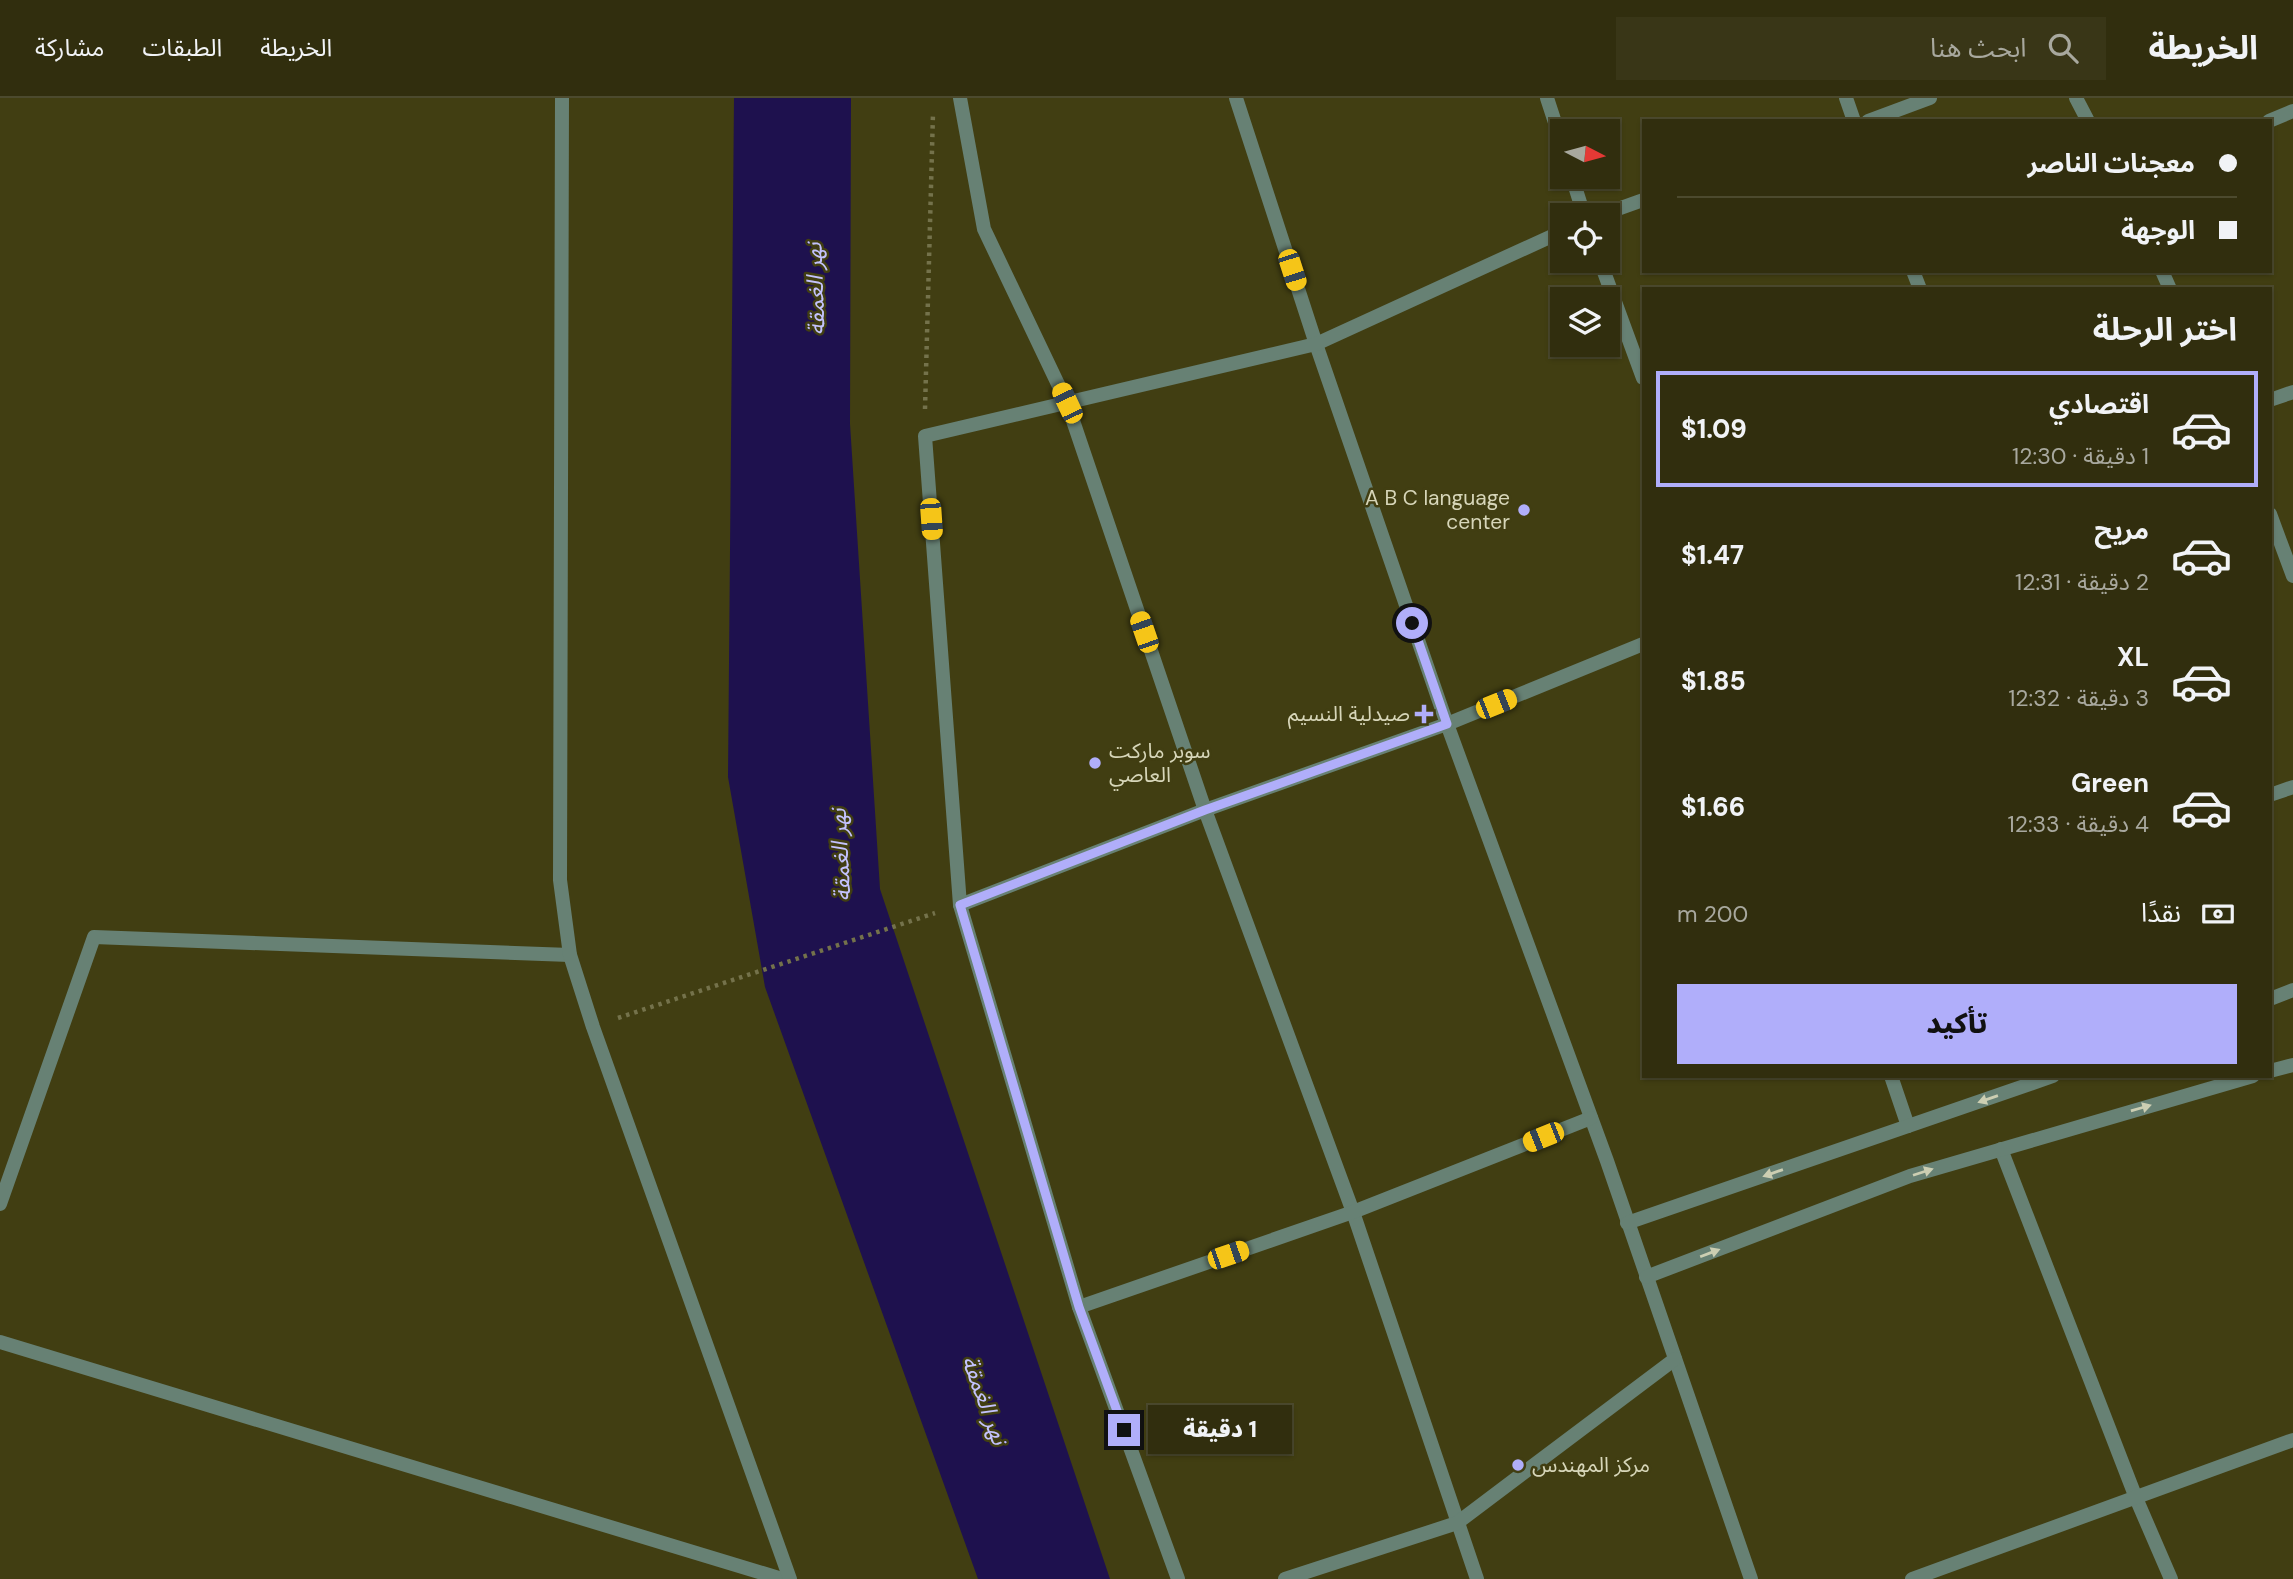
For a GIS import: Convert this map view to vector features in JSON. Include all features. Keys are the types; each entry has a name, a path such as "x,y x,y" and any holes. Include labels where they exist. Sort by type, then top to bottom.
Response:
{"street":[{"path":"562,98 560,880 570,955 593,1027 790,1579"},
{"path":"960,98 984,229 1067,403 1205,810 1353,1212 1477,1579"},
{"path":"1236,98 1447,724 1591,1118 1751,1579"},
{"path":"1547,98 1554,119"},
{"path":"1846,98 1853,119"},
{"path":"1873,119 1930,98"},
{"path":"2076,98 2087,119"},
{"path":"2272,120 2293,111"},
{"path":"1620,208 1642,200"},
{"path":"1178,1579 1079,1307 960,905 925,436 1317,344 1550,237"},
{"path":"1605,273 1642,375"},
{"path":"2272,399 2293,392"},
{"path":"2272,519 2293,576"},
{"path":"960,905 1205,810 1447,724 1642,644"},
{"path":"2272,793 2293,787"},
{"path":"0,1203 94,937 570,955"},
{"path":"2272,998 2293,990"},
{"path":"2272,1071 2293,1065"},
{"path":"1892,1078 1908,1126"},
{"path":"1628,1223 2047,1078"},
{"path":"1646,1277 1910,1176 2246,1078"},
{"path":"1079,1307 1353,1212 1591,1118"},
{"path":"2000,1149 2136,1498 2171,1579"},
{"path":"0,1342 782,1579"},
{"path":"1285,1579 1457,1523 1675,1359"},
{"path":"1912,1579 2293,1440"}],"path":[{"path":"925,436 933,111"},
{"path":"593,1027 960,905"}],"water":[{"name":"نهر الغمقة","path":"734,98 851,98 850,424 880,889 1110,1579 978,1579 765,987 728,777"}],"place":[{"name":"A B C language center","path":"1524,510"},
{"name":"صيدلية النسيم","path":"1424,714"},
{"name":"سوبر ماركت العاصي","path":"1095,763"},
{"name":"مركز المهندس","path":"1518,1465"}],"route":[{"path":"1124,1430 1079,1307 960,905 1205,810 1447,724 1412,623"}]}
